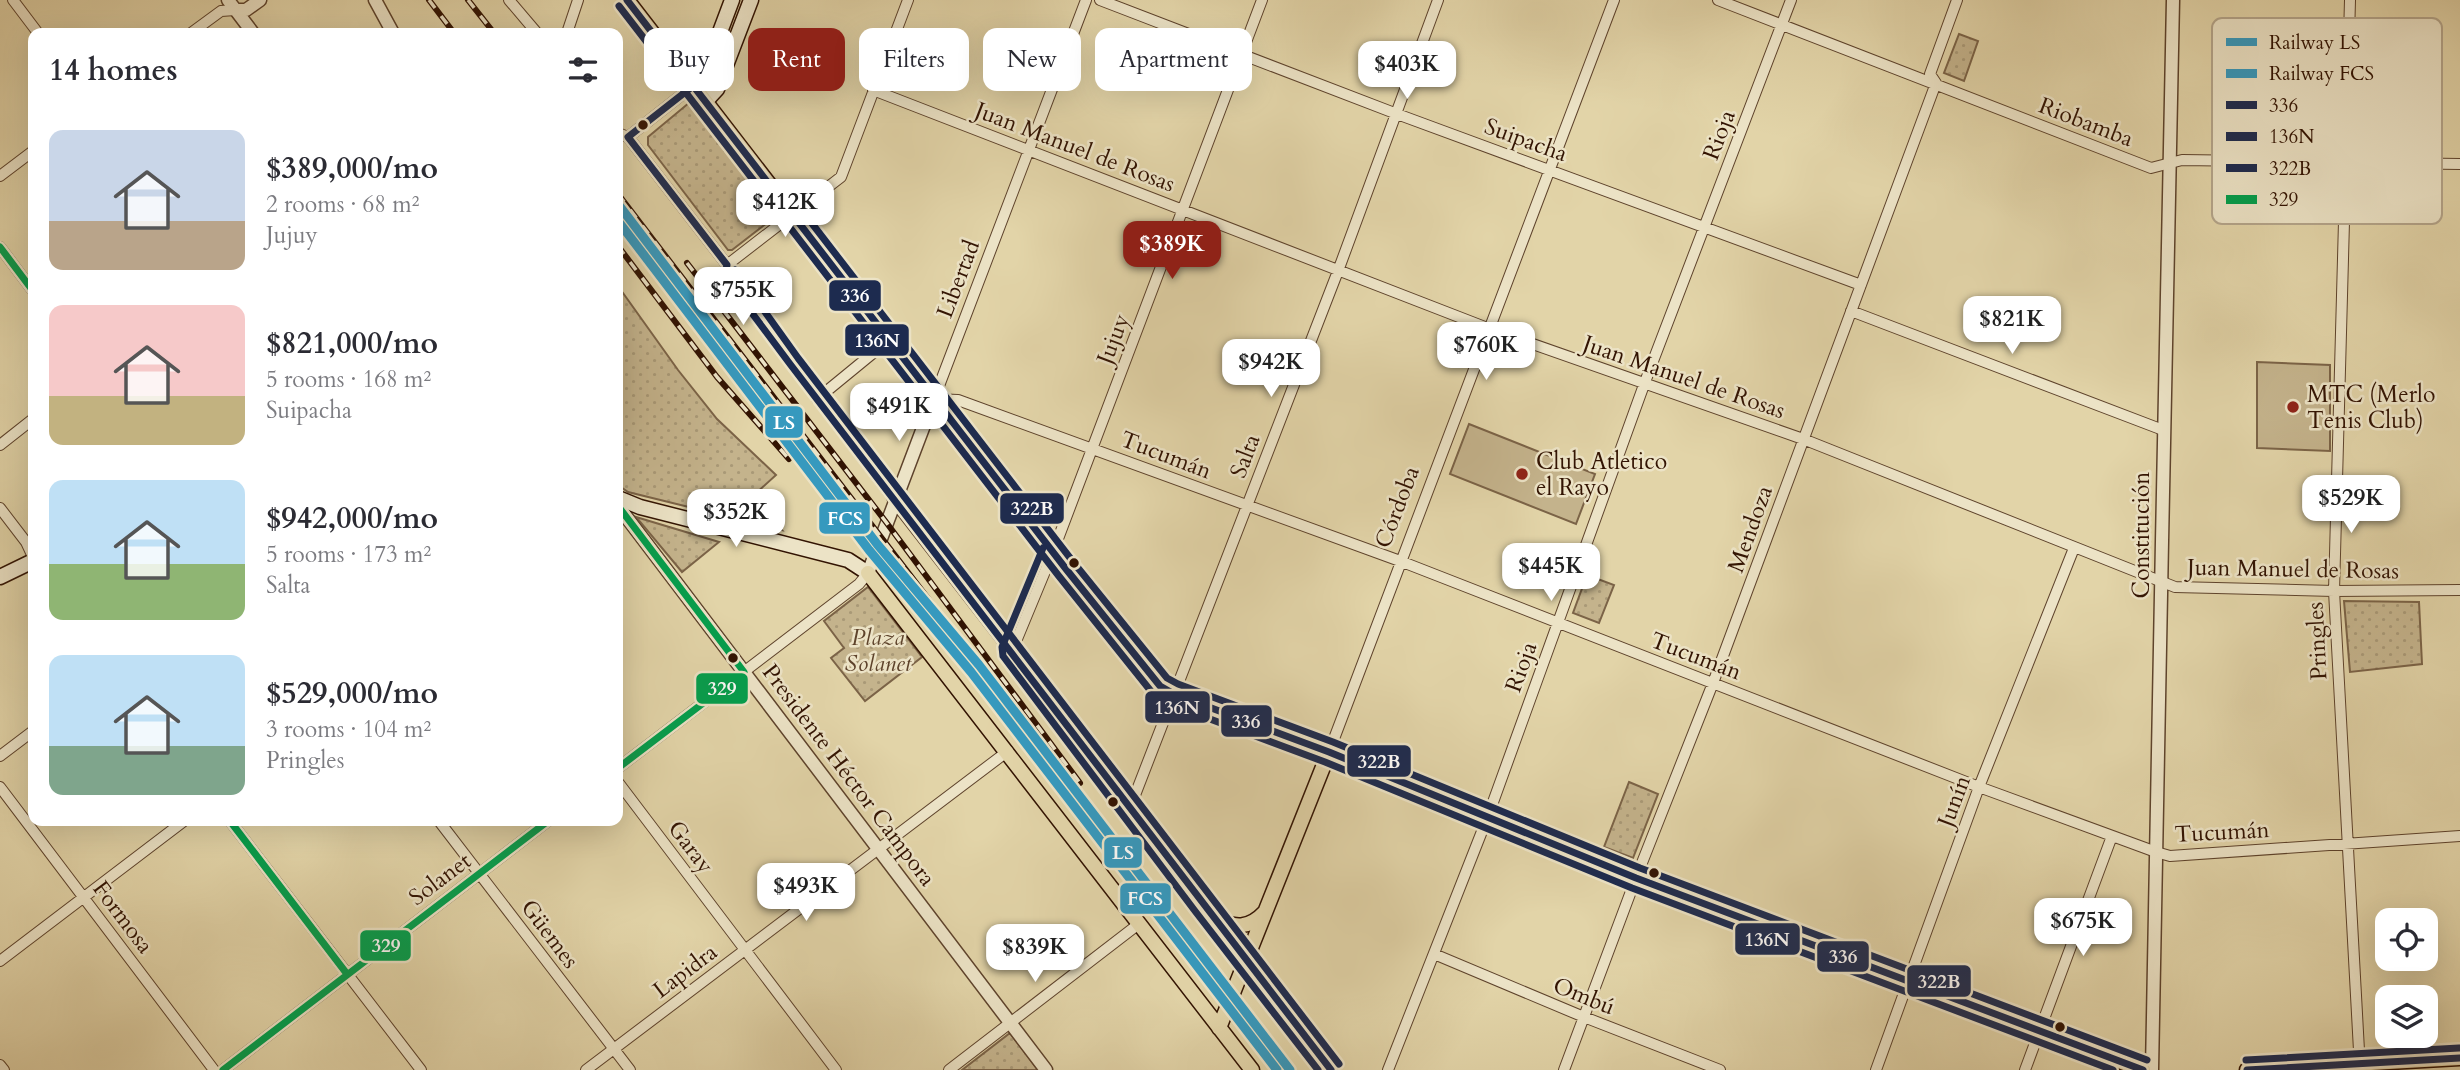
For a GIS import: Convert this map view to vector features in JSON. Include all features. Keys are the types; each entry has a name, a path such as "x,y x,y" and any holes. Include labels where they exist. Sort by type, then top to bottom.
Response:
{"main road":[{"path":"627,0 648,28"},
{"path":"722,28 732,0"},
{"path":"705,102 717,89 751,0"},
{"path":"697,91 1053,552 1160,686 1174,694 1329,752 1636,878 2143,1070"},
{"path":"623,500 640,507 848,560 868,573 1252,1070"},
{"path":"0,577 28,562"},
{"name":"Córdoba","path":"1219,1028 1329,752"},
{"path":"1209,914 1224,923 1240,926 1255,922 1265,911"},
{"path":"1209,914 1331,1070"},
{"path":"2247,1070 2360,1066 2460,1058"}],"street":[{"path":"13,0 34,28"},
{"path":"198,28 232,5 246,10 260,0"},
{"path":"375,0 390,28"},
{"path":"509,0 533,28"},
{"path":"569,28 578,0"},
{"path":"897,28 908,0"},
{"name":"Libertad","path":"868,573 1086,0"},
{"name":"Suipacha","path":"1100,0 1176,28"},
{"name":"Jujuy","path":"1252,28 1262,0"},
{"name":"Salta","path":"1130,808 1338,271 1438,0"},
{"name":"Córdoba","path":"1329,752 1614,0"},
{"name":"Riobamba","path":"1718,0 2151,168 2182,160 2212,160"},
{"name":"Rioja","path":"1388,1070 1488,816 1645,382 1791,0"},
{"name":"Mendoza","path":"1564,1070 1713,683 1936,83 1930,74 1957,0"},
{"name":"Constitución","path":"2152,1070 2173,0"},
{"name":"Pringles","path":"2350,0 2350,18"},
{"path":"232,5 249,28"},
{"name":"Suipacha","path":"1252,57 1397,114 1861,285"},
{"path":"686,91 623,135 727,265"},
{"path":"873,91 841,177 727,265 725,274 1209,914"},
{"name":"Juan Manuel de Rosas","path":"876,91 1490,330 1803,439 2074,548 2180,587 2334,592 2460,590"},
{"name":"Jujuy","path":"1012,651 1053,552 1229,91"},
{"path":"0,176 28,155"},
{"name":"Riobamba","path":"2442,164 2460,164"},
{"name":"Pringles","path":"2345,224 2334,592 2360,1066"},
{"path":"0,247 28,284"},
{"path":"1851,311 2163,430"},
{"path":"817,399 889,340"},
{"name":"Tucumán","path":"934,399 958,400 1400,561 1979,787 2156,852 2170,856 2460,836"},
{"path":"0,445 28,423"},
{"path":"0,508 28,547"},
{"name":"Presidente Héctor Campora","path":"623,513 1046,1070"},
{"name":"Junín","path":"1876,1070 1979,787 2074,548"},
{"path":"623,764 859,584 868,573"},
{"path":"0,756 28,735"},
{"name":"Lapidra","path":"586,1070 1008,751"},
{"name":"Formosa","path":"0,787 28,824"},
{"name":"Garay","path":"623,789 836,1070"},
{"name":"Formosa","path":"30,826 214,1070"},
{"path":"0,961 178,826"},
{"path":"234,826 421,1070"},
{"name":"Güemes","path":"443,826 630,1070"},
{"name":"Solanet","path":"223,1070 541,826"},
{"path":"2025,1070 2112,836"},
{"path":"949,1070 1140,923"},
{"name":"Ombú","path":"1434,954 1720,1070"},
{"path":"0,1065 4,1070"}],"green space":[{"path":"1959,34 1978,41 1964,81 1944,73"},
{"path":"690,102 697,104 778,210 776,216 732,250 728,250 648,145 648,137"},
{"path":"623,293 717,419 776,475 754,495 782,530 628,492 623,488"},
{"name":"MTC (Merlo Tenis Club)","path":"2257,362 2330,365 2330,451 2257,448"},
{"name":"Club Atletico el Rayo","path":"1469,424 1595,474 1576,524 1450,474"},
{"path":"636,517 719,542 682,572"},
{"path":"1587,575 1614,585 1599,623 1573,613"},
{"name":"Plaza Solanet","path":"868,587 922,657 865,701 831,658 844,648 824,621"},
{"path":"2344,601 2419,602 2422,664 2350,672"},
{"path":"1629,782 1658,794 1633,858 1604,847"},
{"path":"1010,1033 1038,1070 962,1070"}],"railway":[{"path":"429,0 450,28"},
{"path":"468,0 490,28"},
{"path":"623,201 979,665"},
{"path":"623,253 717,377 789,459"},
{"path":"687,263 886,522 1080,783"}],"rail line":[{"name":"LS","path":"623,211 877,544 979,665 1290,1070"},
{"name":"FCS","path":"623,228 869,550 971,672 1277,1070"}],"transit line":[{"name":"336","path":"627,0 1066,569 1160,686 1174,694 1329,752 1636,878 2143,1070"},
{"name":"136N","path":"619,6 1058,575 1154,695 1170,704 1325,762 1632,888 2113,1070"},
{"name":"336","path":"687,91 628,137 727,265 725,274 728,281 790,364 1331,1070"},
{"name":"322B","path":"800,208 1074,563 1167,678 1333,742 1640,868 2147,1060"},
{"name":"329","path":"0,247 28,284"},
{"name":"322B","path":"735,270 798,358 1339,1064"},
{"name":"329","path":"623,513 744,672 623,764"},
{"name":"136N","path":"1043,548 1002,647 1003,656 1318,1070"},
{"name":"329","path":"234,826 347,974"},
{"name":"329","path":"223,1070 541,826"},
{"name":"322B","path":"2246,1060 2459,1048"},
{"name":"336","path":"2247,1070 2460,1058"}],"place":[{"name":"MTC (Merlo Tenis Club)","path":"2293,407"},
{"name":"Club Atletico el Rayo","path":"1522,474"}]}
